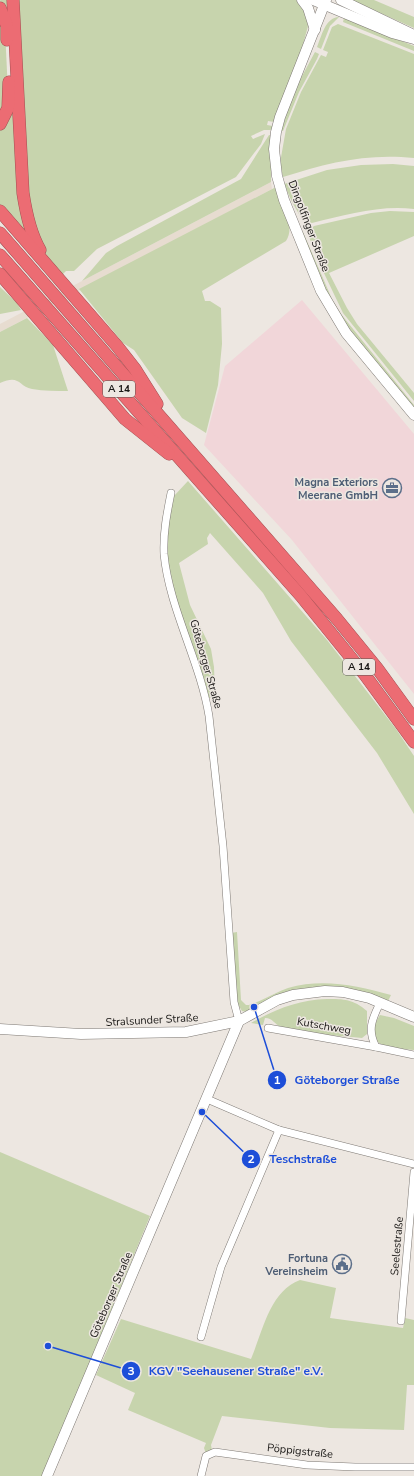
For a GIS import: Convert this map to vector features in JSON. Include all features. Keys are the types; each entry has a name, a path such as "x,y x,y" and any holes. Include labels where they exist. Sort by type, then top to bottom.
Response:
{"highway":[{"path":"13,0 25,210 35,242 53,272"},
{"path":"0,8 7,26 10,96 8,108 0,124"},
{"path":"0,211 76,297 135,369 173,430"},
{"name":"A 14","path":"0,233 338,619 377,668 414,719"},
{"name":"A 14","path":"0,255 323,622 365,675 414,742"},
{"path":"0,274 26,306 125,419 188,467"},
{"path":"0,281 15,291"}],"street":[{"path":"302,0 308,8 315,30"},
{"path":"312,0 325,3 392,33 414,39"},
{"path":"341,0 414,35"},
{"name":"Dingolfinger Straße","path":"325,3 280,117 275,138 275,168 284,200 321,292 334,316 414,415"},
{"name":"Göteborger Straße","path":"47,1476 239,1021 234,1002 223,846 209,716 206,698 193,652 167,576 164,553 166,518 171,493"},
{"name":"Stralsunder Straße","path":"0,1029 81,1034 161,1033 202,1030 239,1021 277,1000 307,992 343,992 380,1003 414,1017"},
{"path":"376,1047 370,1030 371,1022 380,1003"},
{"name":"Kutschweg","path":"268,1028 414,1055"},
{"path":"207,1099 279,1130 414,1164"},
{"path":"201,1337 221,1267 279,1130"},
{"name":"Seelestraße","path":"401,1321 414,1172"},
{"name":"Pöppigstraße","path":"201,1476 206,1456 215,1452 307,1465 414,1467"}],"shaded area":[{"path":"271,182 272,189 0,332 0,324"},
{"path":"302,300 414,434 414,694 292,540 204,445 225,366"}],"green space":[{"path":"0,0 10,0 34,243 0,206 0,128 12,102 9,26"},
{"path":"15,0 296,0 304,7 308,26 300,56 274,122 268,121 267,125 273,126 272,130 264,130 251,136 253,139 265,134 261,144 236,177 97,249 74,271 66,271 62,275 45,253 31,222"},
{"path":"351,0 374,0 414,17 414,28"},
{"path":"0,13 5,29 8,93 0,119"},
{"path":"339,17 330,26 321,49 317,47 322,32 327,24 330,20"},
{"path":"344,18 414,46 414,51 343,22"},
{"path":"338,24 414,54 414,158 379,157 347,160 315,167 283,177 280,163 286,129 301,92 321,55 326,57 328,52 323,50 332,27"},
{"path":"315,52 319,54 317,59 299,92 283,131 281,131 294,91"},
{"path":"269,135 271,135 271,182 82,281 106,253 241,179"},
{"path":"393,164 414,166 414,209 388,208 350,214 312,223 303,221 284,184 327,170 361,165"},
{"path":"276,187 289,222 289,235 286,241 202,291 205,301 210,301 221,308 222,344 218,385 206,433 182,418 134,350 123,343 79,289"},
{"path":"390,211 414,212 414,236 329,273 357,324 414,393 414,401 343,313 322,269 307,232 314,226 371,213"},
{"path":"303,232 332,299 341,314 414,405 414,409 347,328 333,306 301,233"},
{"path":"0,287 17,303 21,310 0,314"},
{"path":"27,318 53,345 68,391 46,391 27,388 15,380 0,383 0,332"},
{"path":"188,481 327,640 396,729 414,756 414,814 377,753 291,641 263,593 210,533 207,538 208,544 179,563 190,605 211,649 214,667 215,698 209,698 195,652 176,601 169,575 166,553 170,510 173,497"},
{"path":"237,932 241,1000 246,1005 288,988 301,985 327,983 353,986 391,995 388,1001 374,995 332,988 247,1012 242,1011 237,1003 231,933"},
{"path":"327,999 348,1000 367,1011 367,1034 362,1038 301,1032 281,1027 270,1019 265,1018 263,1025 251,1023 269,1013 297,1003"},
{"path":"380,1015 394,1018 414,1026 414,1050 389,1047 378,1043 375,1039 374,1030 377,1019"},
{"path":"0,1152 150,1216 43,1476 0,1476"},
{"path":"300,1280 336,1288 330,1318 403,1328 405,1318 414,1320 414,1385 407,1385 404,1430 330,1428 222,1416 211,1445 212,1450 206,1454 204,1448 206,1443 128,1410 135,1393 96,1375 121,1319 251,1359 268,1314 274,1303 281,1293 289,1286"}],"place":[{"name":"Magna Exteriors Meerane GmbH","path":"392,488"},
{"name":"Göteborger Straße","path":"254,1007"},
{"name":"Teschstraße","path":"202,1112"},
{"name":"Fortuna Vereinsheim","path":"342,1264"},
{"name":"KGV \"Seehausener Straße\" e.V.","path":"48,1346"}]}
